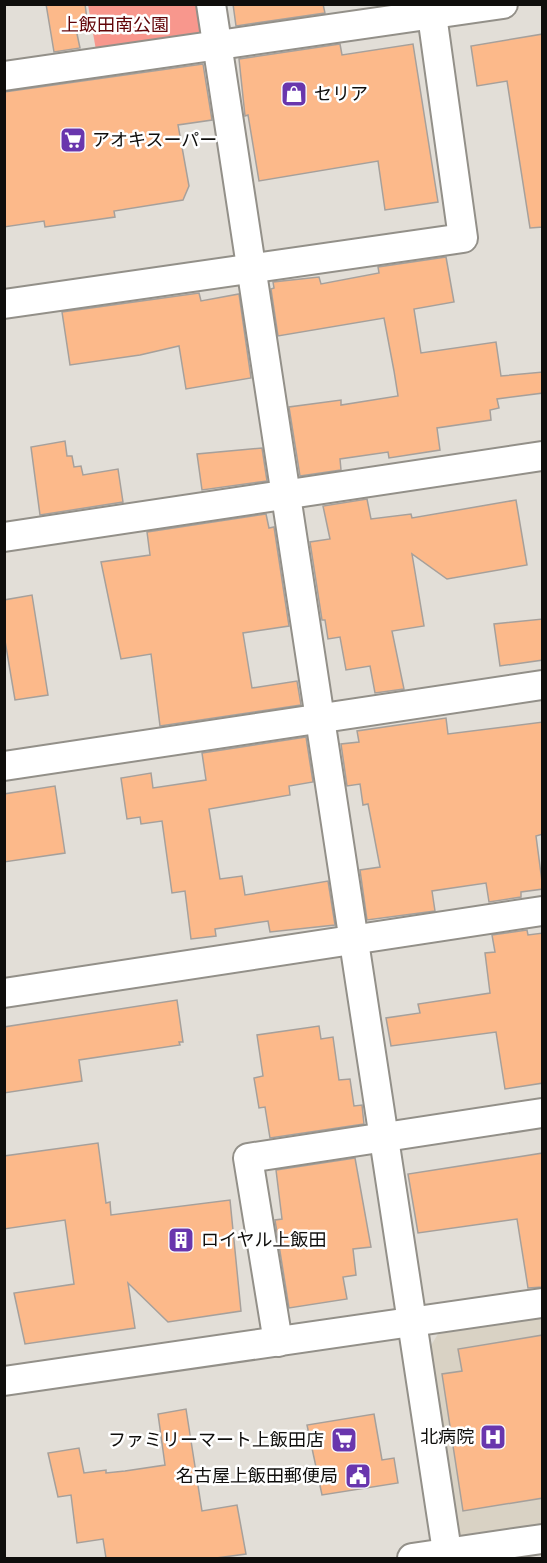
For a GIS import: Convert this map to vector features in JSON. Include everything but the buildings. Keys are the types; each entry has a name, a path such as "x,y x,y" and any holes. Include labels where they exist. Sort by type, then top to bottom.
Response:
{"street":[{"path":"211,4 447,1556"},
{"path":"4,76 502,4"},
{"path":"4,304 463,238 432,15"},
{"path":"4,537 543,456"},
{"path":"4,766 543,685"},
{"path":"4,993 543,911"},
{"path":"278,1342 248,1158 543,1113"},
{"path":"4,1381 543,1303"},
{"path":"412,1558 447,1556 543,1539"}],"shaded area":[{"name":"北病院","path":"542,1318 542,1527 466,1539 459,1534 430,1347 438,1334"}],"green space":[{"name":"上飯田南公園","path":"88,5 198,5 202,29 196,35 96,50"}],"place":[{"name":"セリア","path":"294,94"},
{"name":"アオキスーパー","path":"73,140"},
{"name":"ロイヤル上飯田","path":"181,1240"},
{"name":"北病院","path":"493,1437"},
{"name":"ファミリーマート上飯田店","path":"344,1440"},
{"name":"名古屋上飯田郵便局","path":"358,1476"}]}
